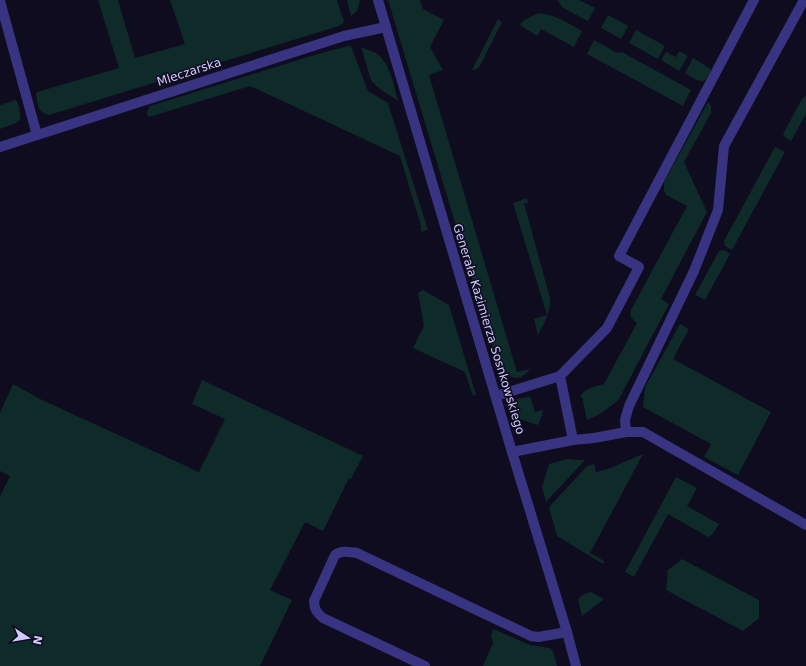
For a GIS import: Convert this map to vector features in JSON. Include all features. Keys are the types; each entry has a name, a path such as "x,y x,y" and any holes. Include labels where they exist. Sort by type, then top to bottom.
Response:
{"street":[{"name":"Generała Kazimierza Sosnkowskiego","path":"378,0 576,666"},
{"path":"496,396 560,376 607,328 640,267 619,256 754,0"},
{"path":"626,432 625,420 629,406 694,271 718,210 724,146 804,0"},
{"path":"0,1 37,135"},
{"name":"Mleczarska","path":"0,146 344,36 386,27"},
{"path":"560,376 573,440"},
{"path":"512,452 573,440 626,432 643,432 806,525"},
{"path":"425,666 323,618 317,613 314,607 314,601 335,555 339,552 345,551 357,553 531,636 538,637 566,632"}],"green space":[{"path":"98,0 118,0 135,58 185,44 170,0 337,0 344,22 339,26 49,115 45,114 39,108 36,95 37,92 119,68"},
{"path":"347,0 360,0 357,11 351,16"},
{"path":"388,0 420,0 423,9 444,20 430,47 443,70 429,75 517,372 530,369 526,374 520,377 516,378 502,376"},
{"path":"557,0 579,0 595,8 588,21 563,8"},
{"path":"539,13 556,17 582,31 574,47 541,29 537,36 520,25 526,19"},
{"path":"608,15 628,26 621,39 601,28"},
{"path":"498,19 502,22 480,66 472,70"},
{"path":"636,30 665,46 658,59 629,43"},
{"path":"594,40 617,53 622,52 691,90 683,106 587,54"},
{"path":"351,46 368,91 388,103 428,230 421,232 421,226 400,156 250,86 149,117 147,115 150,106"},
{"path":"361,47 376,53 385,62 391,75 398,101 380,89 371,80"},
{"path":"679,51 688,56 679,71 661,60 666,52 676,57"},
{"path":"693,58 711,69 707,78 703,81 695,79 685,73"},
{"path":"806,96 806,114 791,141 783,134 802,99"},
{"path":"16,100 20,110 20,120 0,129 0,105"},
{"path":"708,102 711,106 711,113 684,162 707,212 661,299 669,304 619,399 604,411 587,420 582,397 580,397 587,390 604,384 637,323 631,317 631,310 687,206 666,195 664,190 664,182"},
{"path":"775,147 785,152 732,250 725,246 724,241"},
{"path":"527,198 528,203 524,203 550,298 548,313 538,335 534,319 547,315 513,203"},
{"path":"724,250 730,254 705,300 695,295 719,251"},
{"path":"423,290 449,305 476,395 473,396 465,372 413,348 424,326 418,293"},
{"path":"680,324 689,329 673,359 771,412 738,475 704,457 711,444 643,407 645,387"},
{"path":"202,380 363,456 351,479 349,478 323,531 305,522 270,590 292,600 260,666 0,666 0,496 10,476 0,471 0,413 13,384 40,399 199,472 225,419 192,404"},
{"path":"530,396 535,412 543,410 538,425 520,419 516,399"},
{"path":"643,454 590,553 604,561 603,564 557,536 549,507 587,466 594,464 596,472 608,469"},
{"path":"568,459 585,460 546,502 542,487 549,464"},
{"path":"676,477 697,488 687,506 719,524 712,535 708,537 668,514 634,577 625,572"},
{"path":"682,559 759,600 759,618 743,631 666,590 668,570"},
{"path":"591,592 604,599 582,616 578,600 584,594"},
{"path":"493,629 530,645 550,648 553,651 557,666 483,666 493,643 491,635"}]}
